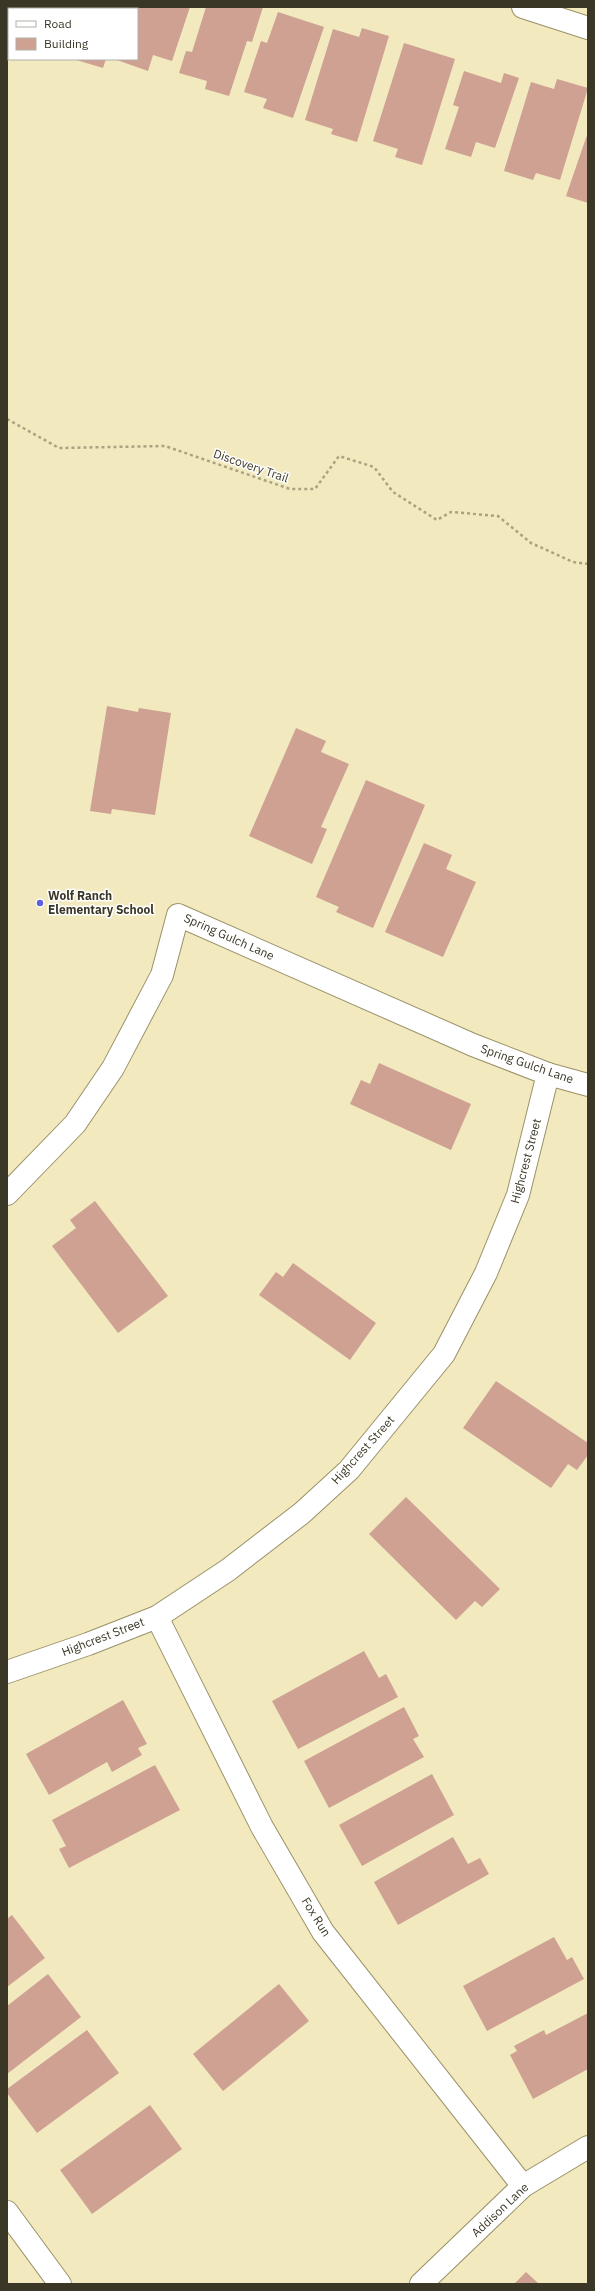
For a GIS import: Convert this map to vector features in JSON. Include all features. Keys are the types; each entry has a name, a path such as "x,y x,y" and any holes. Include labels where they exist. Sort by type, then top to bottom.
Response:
{"street":[{"path":"523,7 588,28"},
{"name":"Spring Gulch Lane","path":"7,1194 75,1124 113,1068 162,975 178,914 473,1045 548,1074 588,1085"},
{"name":"Highcrest Street","path":"7,1672 88,1644 157,1617 228,1570 308,1507 349,1470 444,1354 486,1273 518,1195 548,1074"},
{"name":"Fox Run","path":"157,1617 262,1827 323,1932 523,2186"},
{"name":"Addison Lane","path":"421,2284 523,2186 588,2147"},
{"path":"7,2212 60,2284"}],"path":[{"name":"Discovery Trail","path":"7,419 59,448 165,446 290,489 315,489 339,456 374,467 393,492 437,520 451,512 498,516 531,543 573,562 588,564"}],"building":[{"path":"7,7 48,7 8,8 7,36"},
{"path":"64,7 121,7 121,8"},
{"path":"190,7 172,61 153,55 148,71 117,60 138,60 138,8 132,8"},
{"path":"206,7 263,7 252,42 247,41 229,96 205,89 207,81 179,73 186,51 192,52"},
{"path":"278,12 324,27 293,118 263,108 267,99 244,92 261,41 267,43"},
{"path":"362,28 389,36 357,142 331,134 333,129 305,120 333,29 359,37"},
{"path":"404,43 455,59 422,165 395,157 398,149 373,141"},
{"path":"76,60 106,60 103,68"},
{"path":"464,71 501,83 504,73 519,78 495,148 476,142 471,157 445,149 459,107 453,105"},
{"path":"557,79 588,88 560,180 536,173 533,180 504,171 531,82 554,89"},
{"path":"588,132 588,203 566,196"},
{"path":"107,706 138,712 139,708 171,713 155,815 112,809 111,814 90,811"},
{"path":"296,728 326,741 321,752 349,764 321,827 327,829 312,864 249,836"},
{"path":"366,780 425,805 373,928 336,912 339,907 316,897"},
{"path":"424,843 452,855 446,869 476,882 443,957 385,932"},
{"path":"379,1063 471,1104 451,1150 350,1104 361,1080 370,1084"},
{"path":"95,1201 168,1296 118,1333 52,1246 76,1228 70,1220"},
{"path":"293,1263 376,1323 350,1360 259,1295 276,1272 283,1277"},
{"path":"496,1381 588,1443 588,1455 577,1470 568,1464 551,1488 463,1428"},
{"path":"406,1497 500,1589 482,1607 475,1601 456,1620 369,1534"},
{"path":"364,1651 379,1678 386,1674 398,1697 298,1749 272,1701"},
{"path":"123,1700 147,1744 138,1748 142,1755 112,1772 107,1762 49,1795 26,1754"},
{"path":"404,1707 419,1736 413,1739 424,1757 329,1808 304,1761"},
{"path":"155,1765 180,1810 69,1868 59,1849 66,1846 52,1820"},
{"path":"432,1774 454,1815 362,1866 339,1825"},
{"path":"453,1837 468,1864 480,1858 489,1874 398,1925 374,1882"},
{"path":"12,1915 45,1958 7,1987 7,1919"},
{"path":"554,1937 567,1960 572,1957 584,1979 487,2031 463,1986"},
{"path":"48,1974 81,2017 7,2074 7,2006"},
{"path":"279,1984 309,2021 223,2091 193,2054"},
{"path":"588,2013 588,2069 533,2099 510,2055 517,2051 514,2046 544,2030 546,2035"},
{"path":"87,2030 119,2073 37,2133 7,2093 7,2089"},
{"path":"150,2105 182,2149 92,2214 60,2170"},
{"path":"526,2272 539,2284 514,2284"}],"place":[{"name":"Wolf Ranch Elementary School","path":"40,903"}]}
